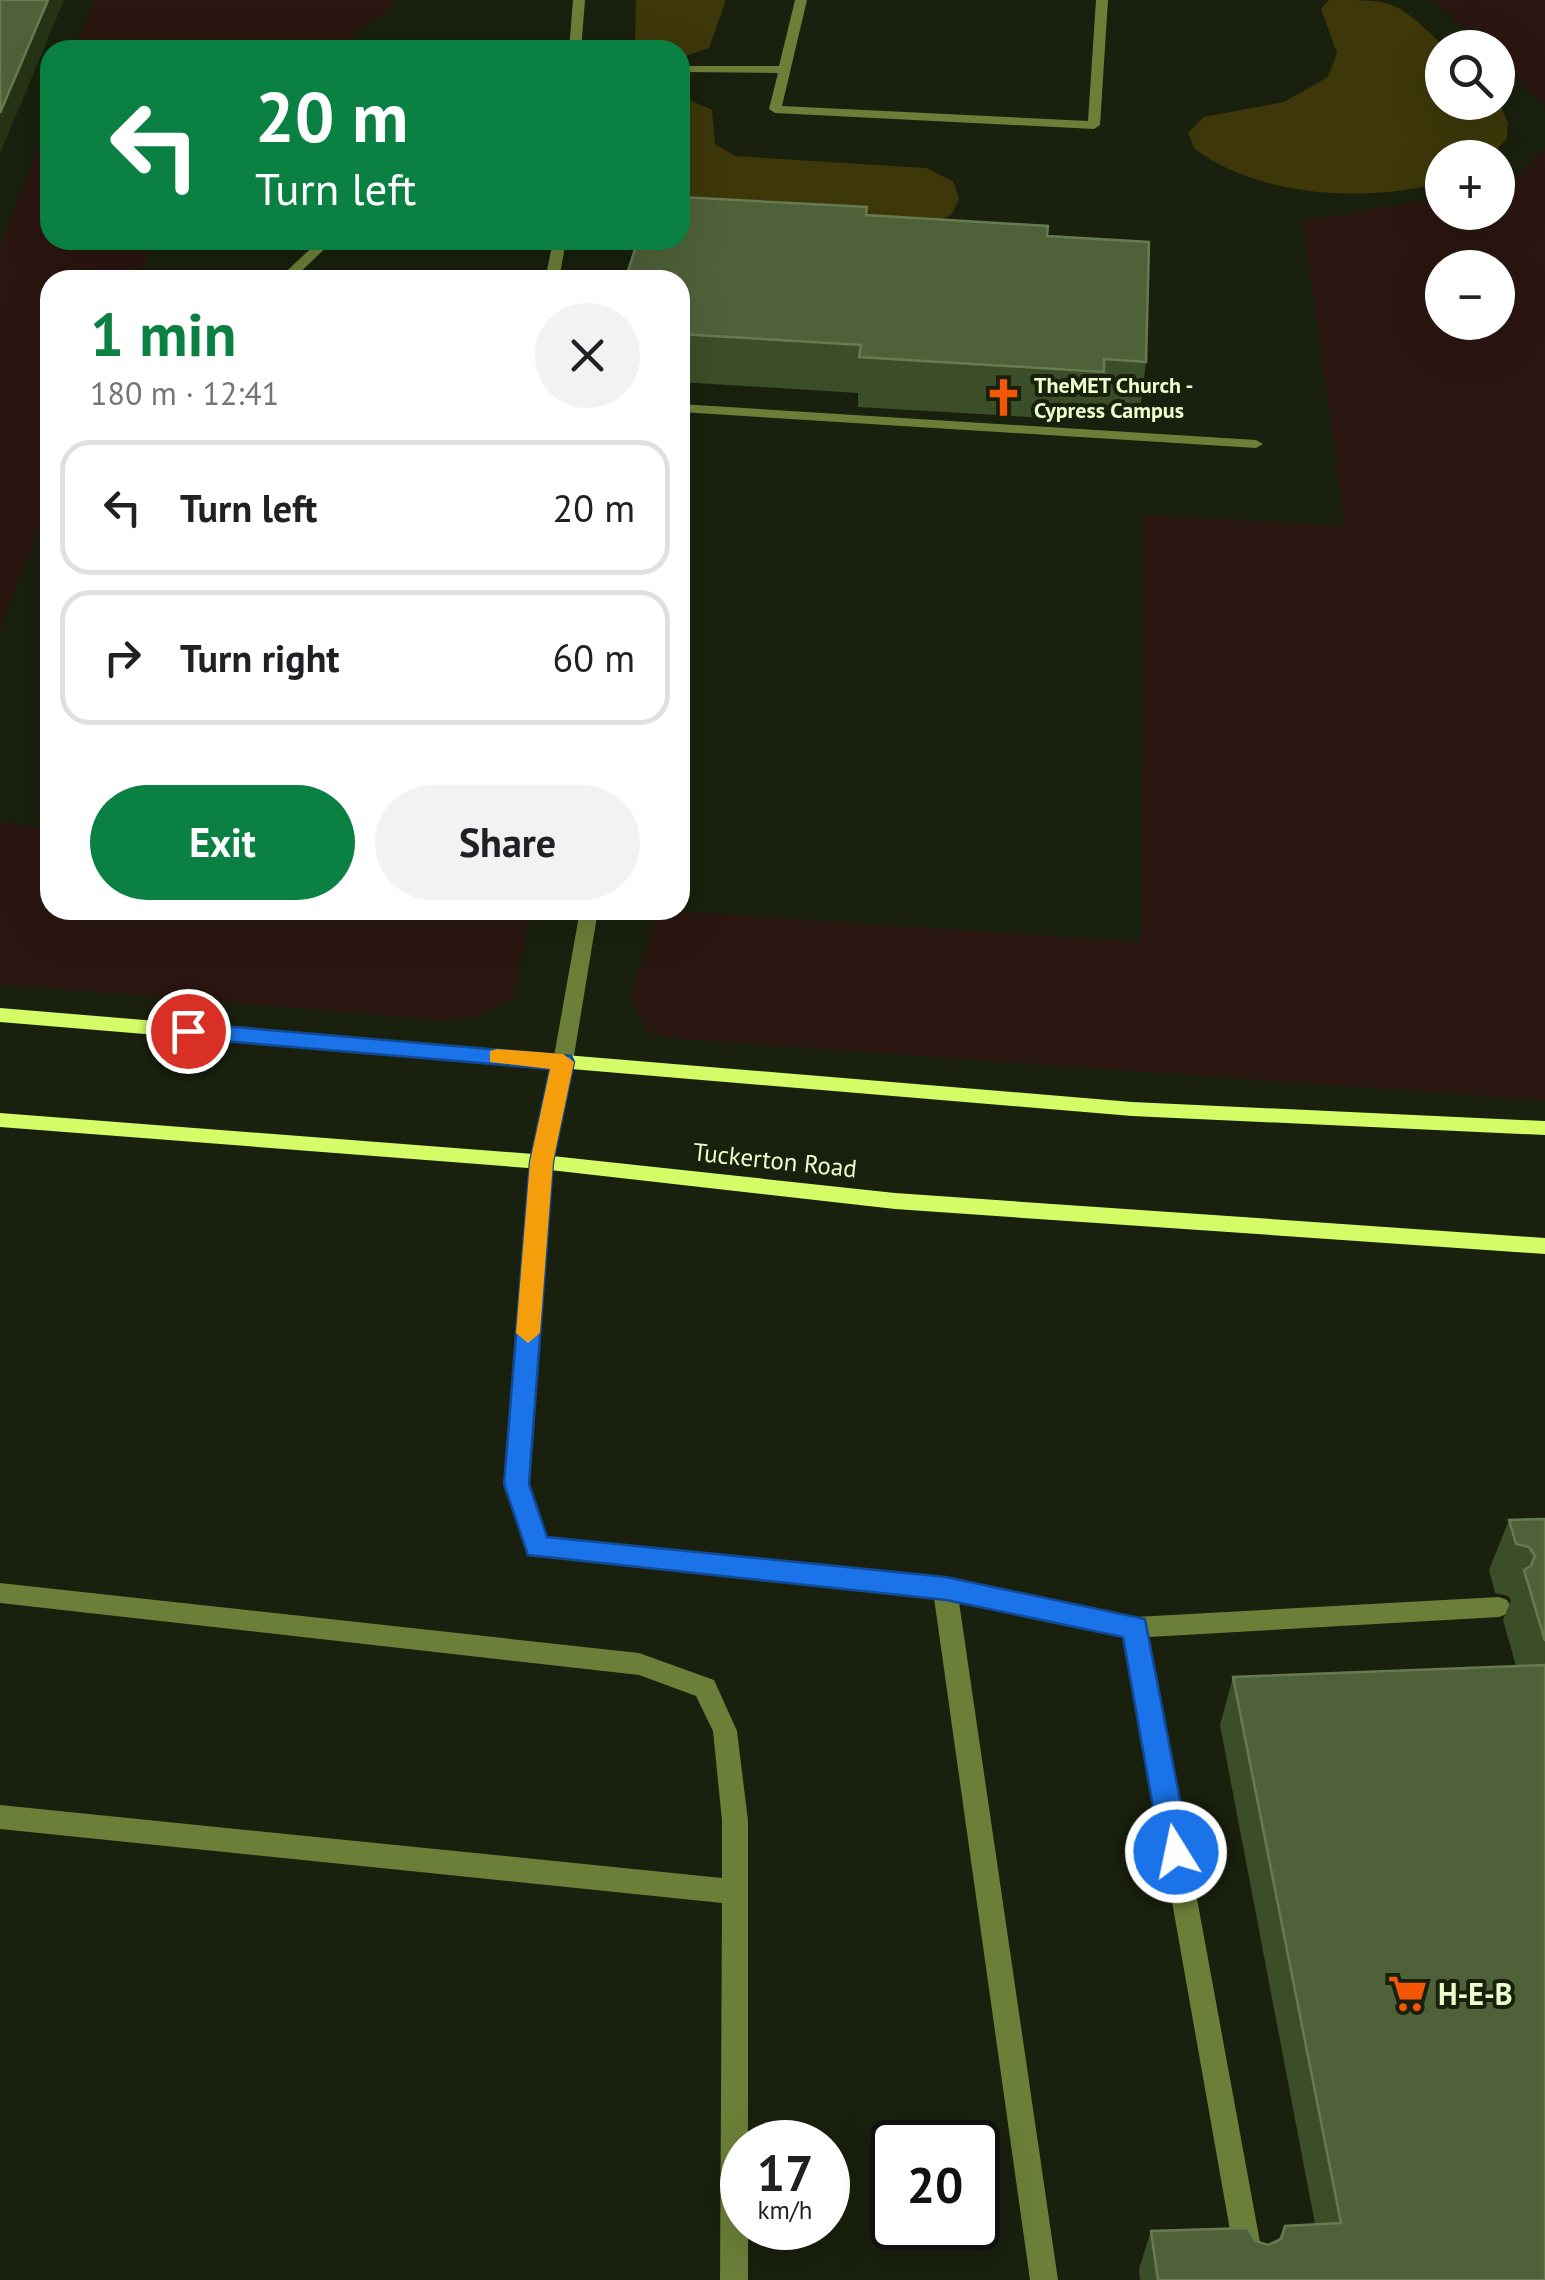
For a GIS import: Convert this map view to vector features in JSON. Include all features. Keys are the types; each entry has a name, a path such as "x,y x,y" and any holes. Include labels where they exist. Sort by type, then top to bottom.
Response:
{"main road":[{"path":"0,1015 1132,1110 1545,1128"},
{"path":"541,1162 563,1062"},
{"name":"Tuckerton Road","path":"0,1120 541,1162 895,1201 1545,1246"}],"street":[{"path":"576,40 579,0"},
{"path":"801,0 775,109 1094,125 1102,0"},
{"path":"690,69 784,70"},
{"path":"295,270 317,250"},
{"path":"690,409 1256,444"},
{"path":"563,1062 587,920"},
{"path":"541,1162 516,1484 538,1547 946,1588 1135,1628 1499,1607"},
{"path":"946,1588 1044,2280"},
{"path":"0,1593 638,1664 705,1688 725,1732 735,1821 734,2280"},
{"path":"1135,1628 1250,2265"},
{"path":"0,1817 734,1892"}],"shaded area":[{"path":"94,0 394,0 389,10 346,40 79,40"},
{"path":"636,0 726,0 709,48 690,55 690,40 635,40"},
{"path":"1329,0 1382,2 1404,11 1426,30 1425,120 1507,120 1507,138 1425,140 1425,186 1381,193 1315,192 1282,186 1251,178 1195,149 1188,133 1204,117 1284,102 1328,77 1337,53 1321,9"},
{"path":"1433,0 1545,0 1545,107 1515,76 1515,30 1467,30"},
{"path":"690,100 712,110 715,144 735,156 926,168 953,181 959,199 952,214 942,220 690,210"},
{"path":"40,141 40,250 150,250 141,270 40,270 40,527 0,630 0,246"},
{"path":"1545,148 1545,1100 679,1039 649,1033 630,998 655,920 690,920 690,912 1141,942 1142,515 1345,526 1303,221 1425,201 1425,230 1515,230 1515,175"},
{"path":"0,822 40,827 40,920 529,920 513,998 474,1017 439,1020 0,984"}],"building":[{"path":"0,0 48,0 0,113"},
{"path":"690,198 867,207 866,215 1048,226 1047,236 1149,242 1146,362 1104,359 1104,372 859,357 861,345 690,335 690,270 628,270 635,250 690,250"},
{"path":"1545,1519 1545,1641 1524,1570 1531,1566 1535,1556 1529,1547 1516,1544 1509,1520"},
{"name":"H-E-B","path":"1545,1665 1545,2280 1158,2280 1151,2231 1248,2228 1255,2241 1268,2245 1281,2239 1285,2226 1341,2223 1233,1677"}],"slow traffic":[{"path":"497,1056 563,1062 541,1162 528,1333"}],"place":[{"name":"TheMET Church - Cypress Campus","path":"1004,398"},
{"name":"H-E-B","path":"1408,1993"}],"route":[{"path":"188,1031 563,1062 541,1162 516,1484 538,1547 946,1588 1135,1628 1176,1852"}]}
